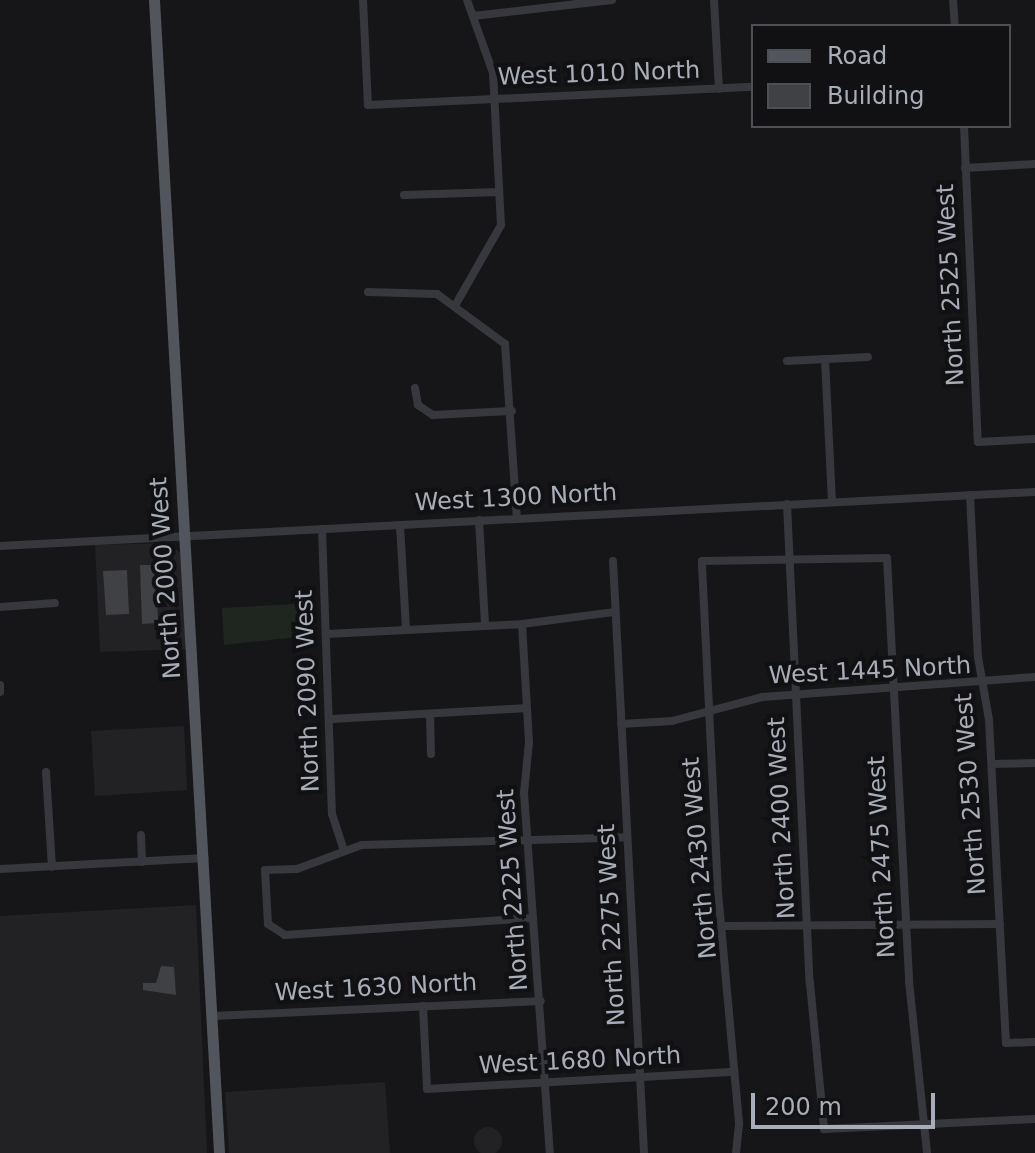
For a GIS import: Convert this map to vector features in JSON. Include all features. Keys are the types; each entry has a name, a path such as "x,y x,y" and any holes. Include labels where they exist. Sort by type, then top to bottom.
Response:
{"main road":[{"name":"North 2000 West","path":"154,0 205,858 219,1153"}],"street":[{"name":"West 1010 North","path":"363,0 368,105 751,87"},
{"path":"456,304 498,239 495,97 467,0"},
{"path":"473,16 612,0"},
{"path":"714,0 719,89"},
{"path":"953,0 955,24"},
{"name":"North 2525 West","path":"964,128 978,442 1035,439"},
{"path":"965,168 1035,164"},
{"path":"404,195 499,192"},
{"path":"368,292 425,291 456,304 505,344 517,518"},
{"path":"787,361 868,357"},
{"path":"825,359 832,502"},
{"path":"415,388 418,405 433,415 512,411"},
{"name":"West 1300 North","path":"0,546 1035,492"},
{"name":"North 2530 West","path":"970,495 992,764 1006,1043 1035,1042"},
{"name":"North 2400 West","path":"787,504 807,922 824,1129 922,1124"},
{"path":"479,520 485,625"},
{"path":"400,525 406,630"},
{"name":"North 2090 West","path":"322,529 332,719 332,814 344,851"},
{"name":"North 2475 West","path":"790,562 887,558 906,928 927,1153"},
{"name":"North 2275 West","path":"613,561 644,1153"},
{"name":"North 2430 West","path":"736,1153 735,1072 709,712 702,561 790,562"},
{"path":"0,607 55,603"},
{"path":"327,634 522,624 615,612"},
{"name":"North 2225 West","path":"522,624 527,708 526,838 541,1001 550,1153"},
{"name":"West 1445 North","path":"621,724 709,712 796,695 984,685 1035,677"},
{"path":"0,685 0,692"},
{"path":"332,719 527,708"},
{"path":"430,714 431,754"},
{"path":"992,764 1035,763"},
{"path":"46,772 52,867"},
{"path":"141,835 142,862"},
{"path":"533,918 275,931 266,912 265,870 297,869 344,851 526,838 627,837"},
{"path":"0,869 205,858"},
{"path":"726,926 807,922 906,928 1000,924"},
{"name":"West 1630 North","path":"213,1016 541,1001"},
{"name":"West 1680 North","path":"423,1006 427,1089 735,1072"},
{"path":"922,1124 1035,1119"}],"shaded area":[{"path":"167,543 181,553 186,649 100,652 95,545"},
{"path":"314,603 316,635 224,645 222,608"},
{"path":"184,726 187,790 95,796 91,731"},
{"path":"196,905 207,1153 0,1153 0,916"},
{"path":"385,1082 390,1153 229,1153 225,1092"},
{"path":"482,1128 494,1128 501,1135 501,1147 494,1154 482,1154 475,1147 475,1135"}],"building":[{"path":"140,565 156,565 158,623 142,624"},
{"path":"127,570 129,614 106,615 103,571"},
{"path":"161,966 174,967 176,995 143,990 143,983 156,983"}]}
